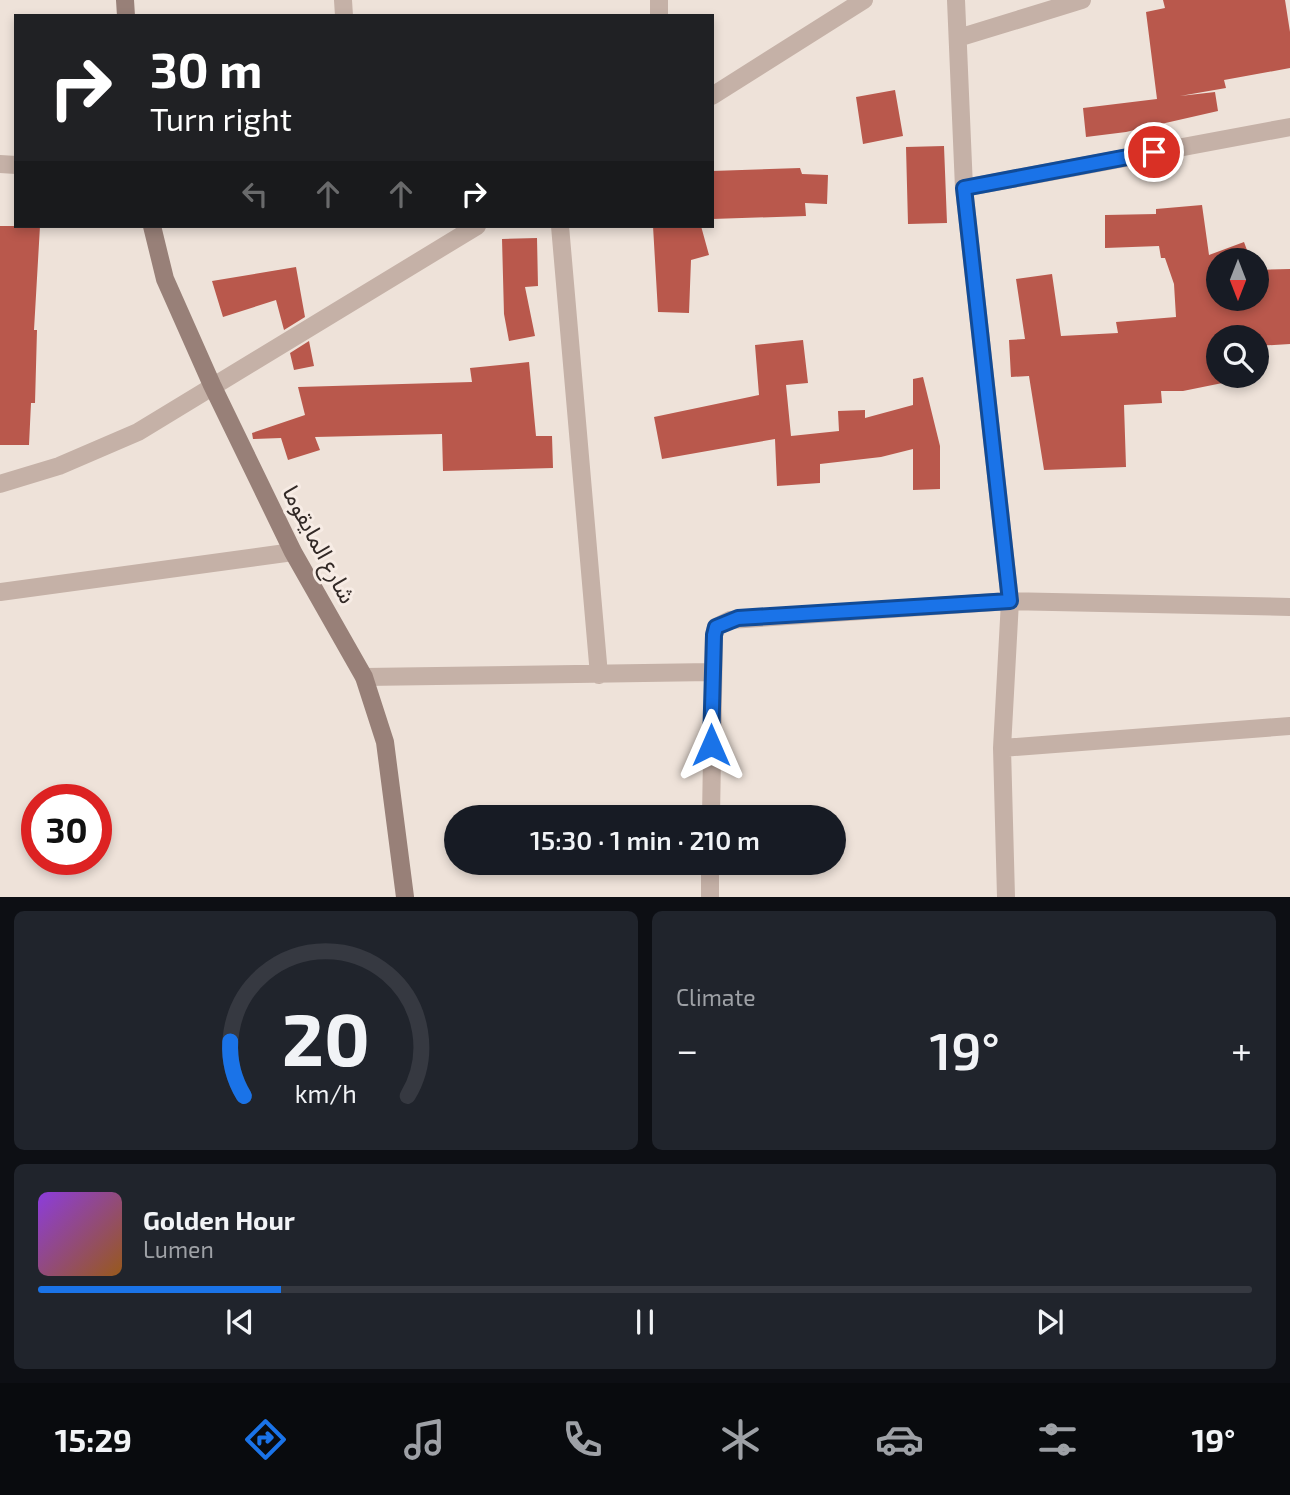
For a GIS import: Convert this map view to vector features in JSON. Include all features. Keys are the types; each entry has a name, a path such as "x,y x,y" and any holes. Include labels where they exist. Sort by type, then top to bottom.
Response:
{"street":[{"path":"714,95 864,0"},
{"path":"956,0 964,188 1010,601 1002,748 1006,897"},
{"path":"958,38 1082,0"},
{"path":"964,188 1290,127"},
{"name":"شارع المايقوما","path":"152,228 165,279 212,385 293,552 364,677 385,742 405,897"},
{"path":"0,484 59,466 138,432 474,228"},
{"path":"560,228 599,675"},
{"path":"0,592 293,552"},
{"path":"711,805 712,672 716,627 738,618 1010,601 1290,607"},
{"path":"364,677 712,672"},
{"path":"1002,748 1290,726"},
{"path":"710,875 710,897"}],"building":[{"path":"1163,0 1285,0 1290,32 1290,68 1224,80 1226,88 1180,96 1215,92 1218,111 1126,132 1086,137 1083,108 1157,99 1146,12 1165,8"},
{"path":"895,90 903,136 863,144 856,97"},
{"path":"944,146 947,223 908,224 906,147"},
{"path":"800,168 802,174 828,175 827,204 805,203 806,216 714,219 714,171"},
{"path":"1202,205 1208,248 1206,312 1269,312 1269,270 1290,269 1290,344 1269,345 1269,325 1206,325 1206,386 1183,391 1161,391 1162,403 1124,405 1126,467 1044,470 1029,376 1011,377 1009,340 1025,339 1016,279 1052,274 1061,336 1118,333 1116,322 1176,317 1174,284 1165,258 1161,258 1159,246 1105,248 1105,215 1156,214 1156,209"},
{"path":"0,226 40,228 34,330 37,330 35,403 31,403 29,445 0,445"},
{"path":"653,228 702,228 709,255 691,260 689,313 658,312"},
{"path":"537,238 538,286 525,287 535,336 509,341 504,314 502,239"},
{"path":"1244,242 1246,248 1228,248"},
{"path":"296,267 305,317 284,330 276,300 223,317 212,281"},
{"path":"803,340 808,383 786,385 791,436 839,431 838,411 865,410 865,418 913,405 913,379 923,377 940,446 940,489 913,490 913,449 881,457 820,464 820,483 777,486 775,439 662,459 654,417 759,395 755,345"},
{"path":"309,341 314,366 294,370 290,353"},
{"path":"529,362 536,436 552,436 553,468 443,471 442,434 315,437 320,450 288,460 281,438 253,439 252,433 305,415 298,387 472,382 470,368"}],"route":[{"path":"711,745 714,635 716,627 723,623 738,618 1010,601 964,188 1154,152"}]}
